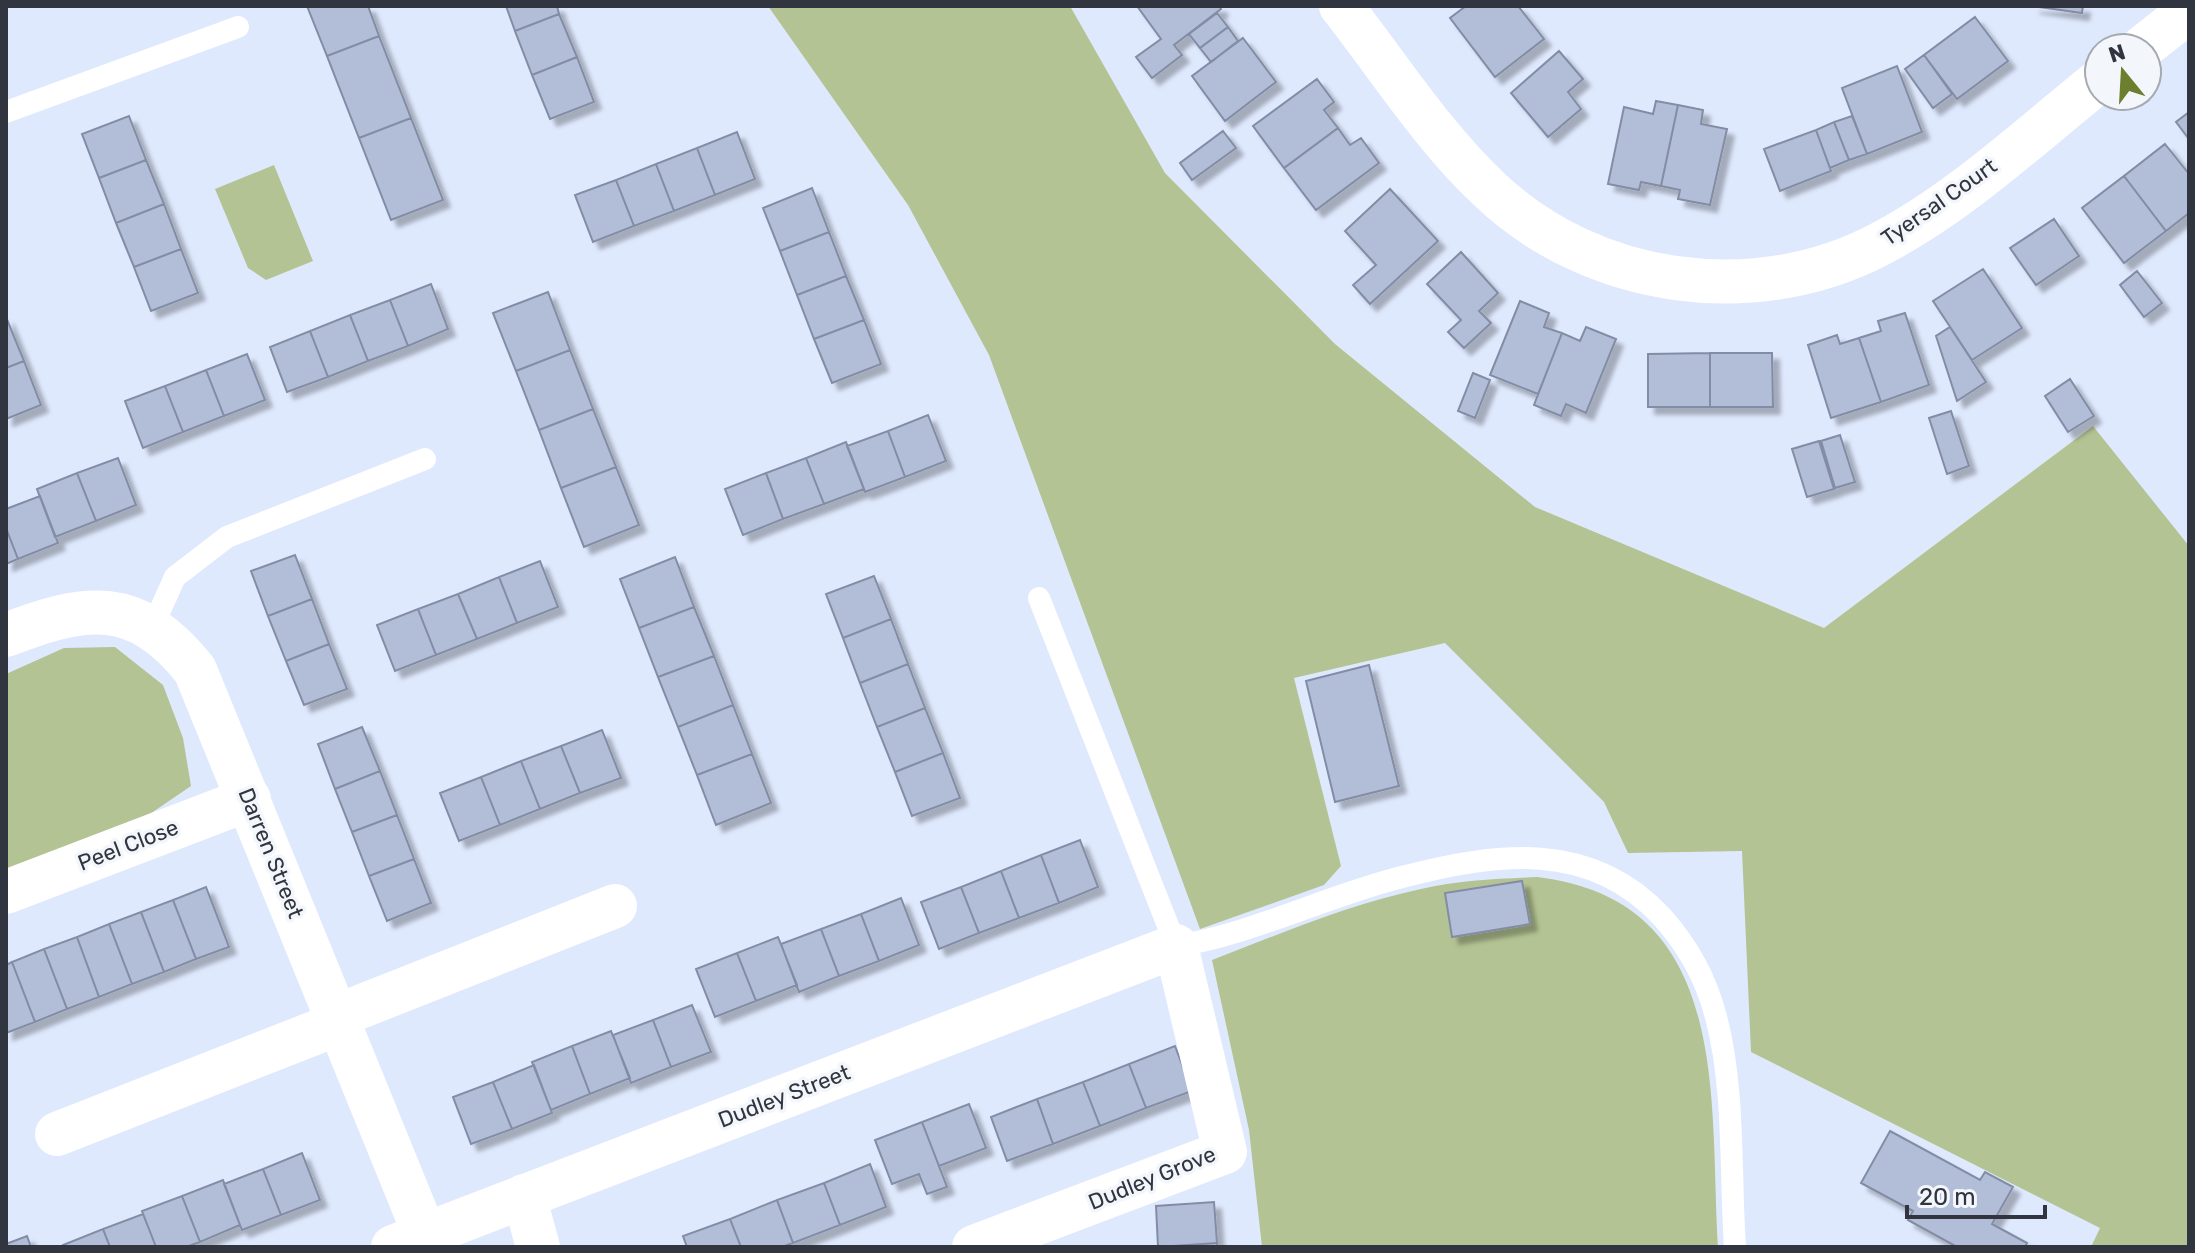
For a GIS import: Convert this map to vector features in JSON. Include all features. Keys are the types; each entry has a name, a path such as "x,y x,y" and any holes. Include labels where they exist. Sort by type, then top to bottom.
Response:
{"street":[{"name":"Tyersal Court","path":"1341,6 1467,167 1517,214 1598,258 1642,273 1676,279 1710,282 1779,277 1846,260 1878,245 1936,209 2083,94"},
{"path":"2162,32 2189,11"},
{"name":"Darren Street","path":"6,635 66,614 95,611 125,616 152,628 176,646 195,670 338,1020 409,1241"},
{"name":"Peel Close","path":"6,892 249,799"},
{"path":"57,1134 615,906"},
{"name":"Dudley Street","path":"409,1241 1176,946"},
{"name":"Dudley Grove","path":"974,1247 1225,1152 1176,946"},
{"path":"524,1196 538,1247"}],"lane":[{"path":"6,112 238,27"},
{"path":"152,628 175,577 227,537 425,459"},
{"path":"1039,598 1176,946 1212,940 1329,898 1403,877 1463,864 1526,858 1573,862 1616,878 1649,903 1679,936 1700,970 1717,1019 1725,1073 1735,1247"}],"green space":[{"path":"768,6 1070,6 1165,173 1335,344 1535,507 1824,628 2093,426 2189,546 2189,1247 2091,1247 2100,1228 1751,1052 1742,851 1628,853 1604,802 1445,643 1294,678 1341,866 1324,885 1200,929 989,355 908,205"},
{"path":"274,165 313,261 266,280 248,268 215,189"},
{"path":"115,647 163,685 183,738 191,786 141,820 6,871 6,674 64,648"},
{"path":"1537,877 1601,893 1647,923 1678,965 1698,1014 1708,1070 1718,1247 1262,1247 1249,1130 1212,960 1315,920 1394,895 1479,880"}],"building":[{"path":"307,6 368,6 379,36 327,56"},
{"path":"506,6 557,6 559,14 515,31"},
{"path":"1137,6 1219,6 1221,9 1174,45 1182,55 1152,78 1136,57 1161,39"},
{"path":"1466,6 1518,6 1544,39 1495,77 1450,18"},
{"path":"2032,6 2083,6 2082,13"},
{"path":"1217,13 1228,27 1200,48 1189,34"},
{"path":"559,14 577,57 532,75 515,31"},
{"path":"1975,17 2008,61 1957,99 1924,55"},
{"path":"1228,27 1238,41 1211,62 1200,48"},
{"path":"379,36 411,118 359,138 327,56"},
{"path":"1243,38 1276,82 1225,121 1192,76"},
{"path":"1559,51 1583,79 1568,92 1581,109 1548,137 1511,93"},
{"path":"1924,55 1952,94 1933,108 1905,69"},
{"path":"577,57 594,102 550,119 532,75"},
{"path":"1897,66 1922,132 1867,154 1842,88"},
{"path":"1317,79 1334,102 1324,110 1338,128 1284,168 1253,126"},
{"path":"1656,101 1678,105 1661,186 1641,182 1639,190 1608,184 1624,107 1653,114"},
{"path":"1678,105 1703,110 1701,124 1727,129 1710,205 1678,199 1680,190 1661,186"},
{"path":"2189,112 2189,139 2176,122"},
{"path":"129,116 146,160 99,178 82,134"},
{"path":"1852,116 1867,154 1849,160 1834,122"},
{"path":"411,118 443,200 391,220 359,138"},
{"path":"1834,122 1849,160 1830,168 1816,130"},
{"path":"1338,128 1350,145 1361,138 1379,163 1316,210 1284,168"},
{"path":"1816,130 1831,171 1780,191 1764,149"},
{"path":"1223,131 1236,148 1192,180 1180,163"},
{"path":"737,132 755,179 715,195 697,148"},
{"path":"2165,144 2189,174 2189,213 2166,231 2124,176"},
{"path":"697,148 715,195 674,211 656,164"},
{"path":"146,160 164,204 116,223 99,178"},
{"path":"656,164 674,211 634,226 616,180"},
{"path":"2124,176 2166,231 2124,263 2082,208"},
{"path":"616,180 634,226 593,242 575,195"},
{"path":"812,188 829,232 780,251 763,208"},
{"path":"1390,189 1438,241 1370,304 1353,285 1376,265 1345,231"},
{"path":"164,204 181,249 134,267 116,223"},
{"path":"2054,219 2079,256 2036,285 2010,248"},
{"path":"829,232 846,276 797,295 780,251"},
{"path":"181,249 198,293 151,311 134,267"},
{"path":"1461,252 1498,293 1479,311 1491,323 1464,348 1448,332 1461,320 1427,284"},
{"path":"1983,269 2022,328 1972,360 1933,301"},
{"path":"2137,271 2162,303 2144,317 2120,285"},
{"path":"846,276 864,320 814,339 797,295"},
{"path":"431,284 448,329 408,346 390,300"},
{"path":"548,292 570,350 516,371 493,313"},
{"path":"390,300 408,346 368,361 350,315"},
{"path":"1520,301 1549,313 1544,327 1562,333 1538,394 1490,375"},
{"path":"1905,313 1929,385 1881,402 1859,338 1881,331 1878,321"},
{"path":"350,315 368,361 328,377 310,331"},
{"path":"6,317 24,361 6,368"},
{"path":"864,320 881,364 832,383 814,339"},
{"path":"1586,327 1616,339 1586,413 1566,404 1561,416 1534,405 1562,333 1580,341"},
{"path":"1950,327 1986,382 1957,401 1936,336"},
{"path":"310,331 328,377 287,392 270,347"},
{"path":"1837,335 1840,344 1859,338 1881,402 1831,418 1808,345"},
{"path":"570,350 593,409 539,430 516,371"},
{"path":"1710,353 1772,353 1773,407 1710,407"},
{"path":"1710,353 1710,407 1648,407 1648,354"},
{"path":"247,354 265,400 224,416 206,370"},
{"path":"24,361 41,405 6,419 6,368"},
{"path":"206,370 224,416 183,432 165,386"},
{"path":"1473,373 1490,380 1475,418 1458,411"},
{"path":"2070,379 2094,416 2068,432 2045,396"},
{"path":"165,386 183,432 143,448 125,401"},
{"path":"593,409 616,467 561,488 539,430"},
{"path":"1951,411 1969,466 1947,474 1929,418"},
{"path":"928,415 946,461 905,477 888,431"},
{"path":"888,431 905,477 865,492 847,446"},
{"path":"1840,435 1855,482 1835,488 1821,441"},
{"path":"1819,441 1834,489 1807,497 1792,449"},
{"path":"846,442 864,489 824,504 806,458"},
{"path":"118,458 136,505 96,521 77,473"},
{"path":"806,458 824,504 783,519 766,473"},
{"path":"616,467 639,525 584,547 561,488"},
{"path":"77,473 96,521 55,537 37,489"},
{"path":"766,473 783,519 743,535 725,489"},
{"path":"40,496 58,543 18,559 6,528 6,509"},
{"path":"6,528 18,559 6,564"},
{"path":"295,555 312,599 268,616 251,571"},
{"path":"675,557 694,607 639,628 620,579"},
{"path":"540,561 558,607 517,623 499,577"},
{"path":"874,576 891,619 843,638 826,594"},
{"path":"499,577 517,623 477,639 458,594"},
{"path":"458,594 477,639 436,655 418,609"},
{"path":"312,599 329,644 286,661 268,616"},
{"path":"694,607 714,656 658,677 639,628"},
{"path":"418,609 436,655 395,671 377,625"},
{"path":"891,619 908,664 860,683 843,638"},
{"path":"329,644 347,689 304,705 286,661"},
{"path":"714,656 733,705 678,727 658,677"},
{"path":"908,664 925,708 877,727 860,683"},
{"path":"1369,665 1399,786 1335,802 1306,681"},
{"path":"733,705 752,754 697,775 678,727"},
{"path":"925,708 943,753 895,772 877,727"},
{"path":"362,727 380,771 335,789 318,744"},
{"path":"602,730 621,778 580,793 561,746"},
{"path":"561,746 580,793 540,809 521,761"},
{"path":"943,753 960,798 912,816 895,772"},
{"path":"752,754 771,803 716,825 697,775"},
{"path":"521,761 540,809 500,825 481,777"},
{"path":"380,771 397,815 352,832 335,789"},
{"path":"481,777 500,825 459,841 440,793"},
{"path":"397,815 414,859 369,876 352,832"},
{"path":"1080,840 1098,887 1059,903 1041,855"},
{"path":"1041,855 1059,903 1019,918 1001,871"},
{"path":"414,859 431,903 387,921 369,876"},
{"path":"1001,871 1019,918 979,933 961,887"},
{"path":"1522,881 1530,924 1452,937 1445,893"},
{"path":"206,887 229,947 196,959 173,900"},
{"path":"961,887 979,933 939,949 921,902"},
{"path":"901,898 919,945 879,961 861,914"},
{"path":"173,900 196,959 164,972 141,912"},
{"path":"141,912 164,972 132,984 109,924"},
{"path":"861,914 879,961 839,976 821,929"},
{"path":"109,924 132,984 99,997 77,937"},
{"path":"821,929 839,976 799,992 781,944"},
{"path":"77,937 99,997 67,1009 44,949"},
{"path":"778,937 797,985 756,1001 737,953"},
{"path":"44,949 67,1009 35,1022 12,962"},
{"path":"737,953 756,1001 715,1017 696,969"},
{"path":"12,962 35,1022 6,1033 6,965"},
{"path":"692,1005 711,1052 671,1067 653,1020"},
{"path":"653,1020 671,1067 631,1083 613,1035"},
{"path":"611,1031 630,1078 590,1094 572,1046"},
{"path":"572,1046 590,1094 551,1110 532,1062"},
{"path":"1175,1046 1192,1091 1146,1108 1129,1064"},
{"path":"1129,1064 1146,1108 1100,1126 1083,1082"},
{"path":"534,1065 552,1113 512,1129 493,1082"},
{"path":"493,1082 512,1129 471,1144 453,1097"},
{"path":"1083,1082 1100,1126 1053,1144 1037,1099"},
{"path":"1037,1099 1053,1144 1007,1161 991,1117"},
{"path":"969,1104 986,1148 939,1166 922,1122"},
{"path":"922,1122 947,1187 927,1194 919,1174 892,1184 875,1140"},
{"path":"1890,1131 1980,1180 1985,1172 2013,1187 1992,1224 2027,1243 2025,1247 1957,1247 1908,1220 1913,1211 1861,1183"},
{"path":"302,1153 320,1200 281,1215 263,1169"},
{"path":"870,1164 886,1207 840,1225 824,1183"},
{"path":"263,1169 281,1215 242,1230 224,1184"},
{"path":"223,1180 240,1225 200,1242 182,1196"},
{"path":"824,1183 840,1225 793,1243 777,1200"},
{"path":"182,1196 200,1242 186,1247 156,1247 142,1211"},
{"path":"777,1200 793,1243 782,1247 741,1247 730,1219"},
{"path":"1214,1202 1217,1243 1158,1247 1156,1206"},
{"path":"143,1214 156,1247 110,1247 103,1229"},
{"path":"730,1219 741,1247 687,1247 683,1236"},
{"path":"103,1229 110,1247 63,1245"},
{"path":"27,1236 31,1247 6,1247 6,1244"},
{"path":"1217,1243 1217,1247 1158,1247"}]}
